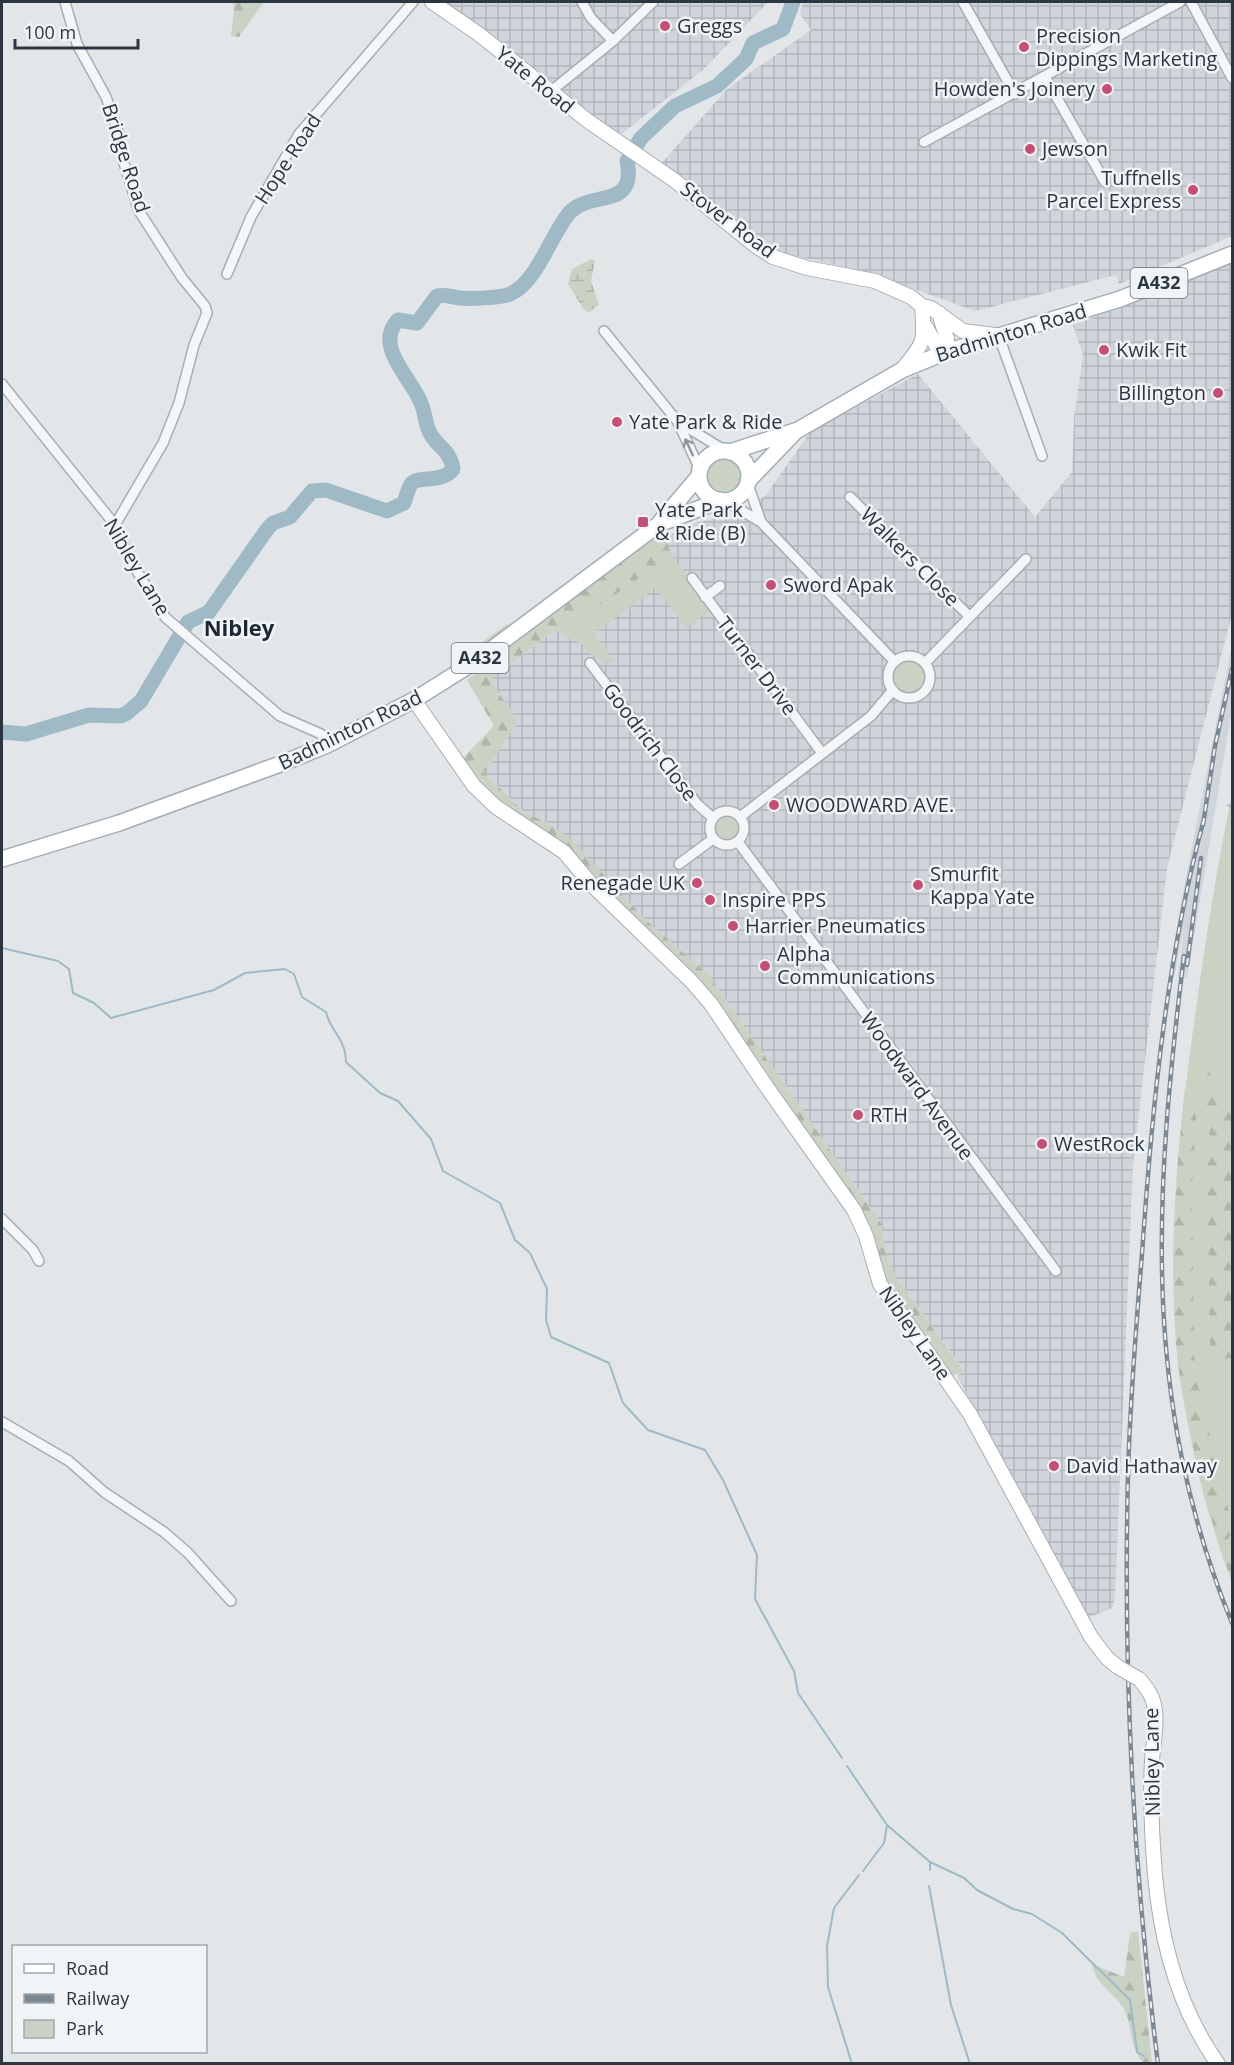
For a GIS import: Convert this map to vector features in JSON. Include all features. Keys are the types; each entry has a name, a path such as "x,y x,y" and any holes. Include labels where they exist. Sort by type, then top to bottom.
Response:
{"main road":[{"name":"Badminton Road","path":"728,452 798,430 902,370 946,352 996,334 1120,299 1233,254"},
{"name":"Badminton Road","path":"748,482 798,430"},
{"path":"728,452 740,457 746,465 748,482 736,498 723,500 706,492 700,473 713,454 728,452"},
{"name":"Badminton Road","path":"2,859 119,822 283,764 327,745 414,700 476,661 659,524 700,473"},
{"name":"Badminton Road","path":"659,524 723,500"}],"street":[{"name":"Bridge Road","path":"65,2 79,50 106,97 116,124 123,160 139,211 182,278 205,306 207,313 194,345 179,403 163,443 115,525"},
{"name":"Hope Road","path":"227,274 251,217 299,134 413,2"},
{"name":"Yate Road","path":"432,2 480,35 550,92 640,156"},
{"path":"582,2 591,18 613,40"},
{"path":"550,92 613,40 653,2"},
{"path":"963,2 1015,94"},
{"path":"924,142 1180,2"},
{"path":"1191,2 1233,78"},
{"path":"1045,77 1105,183"},
{"name":"Stover Road","path":"640,156 773,257 807,268 875,281 911,297 922,306 939,313 963,331 996,334"},
{"path":"922,306 926,327 938,349 946,352 947,339 939,313"},
{"path":"902,370 918,350 926,327"},
{"path":"604,332 678,422 700,473"},
{"path":"996,334 1042,456"},
{"name":"Nibley Lane","path":"2,384 115,525 132,563 165,617 280,716 321,734 327,745"},
{"path":"678,422 728,452"},
{"path":"748,482 762,522"},
{"name":"Walkers Close","path":"850,497 970,617"},
{"path":"723,500 762,522 895,662"},
{"path":"925,663 1026,559"},
{"name":"Turner Drive","path":"692,578 822,753"},
{"path":"705,597 720,586"},
{"path":"907,656 917,657 925,663 930,674 930,684 924,692 914,698 902,697 893,690 889,673 895,662 907,656"},
{"name":"Goodrich Close","path":"590,663 697,804 713,818"},
{"path":"740,817 871,716 893,690"},
{"name":"Nibley Lane","path":"414,700 474,786 496,807 564,852 592,885 692,981 711,1004 854,1210 866,1236 880,1284 970,1414 1091,1637 1107,1658 1139,1679 1150,1691 1155,1710 1152,1795 1160,1916 1170,1963 1184,2005 1202,2041 1218,2064"},
{"path":"723,811 735,813 740,817 744,827 738,842 728,846 713,839 709,831 713,818 723,811"},
{"path":"679,864 713,839"},
{"name":"Woodward Avenue","path":"738,842 1056,1271"},
{"path":"2,1219 33,1250 39,1262"},
{"path":"2,1422 69,1461 104,1492 165,1532 188,1553 231,1601"}],"shaded area":[{"path":"443,2 768,2 704,69 620,135 570,99 500,41"},
{"path":"803,2 1232,2 1232,236 1119,284 1116,275 975,311 867,272 778,252 661,164 727,89 811,30 800,14"},
{"path":"1232,263 1232,614 1167,868 1133,1165 1115,1598 1112,1608 1088,1618 957,1376 964,1370 896,1277 887,1257 881,1223 708,974 647,921 552,825 524,812 484,773 518,721 490,680 668,543 665,538 690,524 721,517 735,519 766,495 810,432 918,374 1035,517 1072,472 1074,418 1083,355 1073,325"},
{"path":"1232,644 1232,710 1187,978 1178,977 1184,927 1174,977 1169,976 1182,898"}],"green space":[{"path":"233,2 264,2 239,37 231,36"},
{"path":"591,259 595,261 591,281 599,305 589,312 584,310 568,284 572,269"},
{"path":"724,457 737,463 743,476 737,489 724,495 711,489 705,476 711,463"},
{"path":"665,538 672,556 577,620 573,616 490,680 518,721 484,773 524,812 552,825 572,840 647,921 708,974 881,1223 887,1257 896,1277 964,1371 952,1376 884,1279 861,1208 696,977 470,778 460,761 494,726 467,680 617,561 650,541"},
{"path":"672,556 714,608 686,628 656,588 594,633 614,661 607,663 589,653 581,644 555,630 573,616 577,620"},
{"path":"507,624 510,627 485,648 475,651 477,646"},
{"path":"910,661 922,666 927,678 922,690 910,695 898,690 893,678 898,666"},
{"path":"1232,794 1232,1582 1208,1510 1191,1439 1180,1369 1175,1298 1175,1228 1186,1083 1208,928"},
{"path":"727,816 736,820 740,829 736,838 727,842 718,838 714,829 718,820"},
{"path":"1200,1063 1232,1102 1232,1358 1215,1359 1210,1348 1207,1153 1211,1119 1198,1074"},
{"path":"1185,1087 1196,1117 1192,1187 1194,1355 1201,1400 1232,1524 1232,1533 1228,1539 1218,1541 1185,1409 1175,1329 1174,1225"},
{"path":"1232,1548 1232,1582 1221,1551"},
{"path":"1138,1931 1152,2063 1144,2063 1139,2056 1135,2049 1126,2013 1100,1982 1092,1964 1124,1977 1130,1933"}],"waterway":[{"path":"2,732 26,734 89,715 121,716 127,713 141,701 188,622 209,612 268,528 273,523 290,517 312,491 326,490 387,511 404,503 414,481 448,474 453,469 449,457 432,436 421,403 392,351 391,330 398,320 417,323 437,296 493,297 510,294 520,288 536,268 570,212 589,202 619,193 625,187 628,176 627,161 641,138 675,106 717,86 746,59 753,43 783,29 793,2"},
{"path":"1228,805 1232,808"},
{"path":"2,948 58,961 69,969 73,993 94,1003 111,1018 214,990 245,973 285,969 294,974 302,997 326,1012 341,1040 346,1062 380,1093 398,1101 431,1139 443,1171 500,1203 515,1240 530,1253 547,1289 546,1320 551,1337 609,1363 623,1403 648,1430 705,1450 723,1480 757,1555 755,1599 794,1671 798,1693 842,1758"},
{"path":"847,1766 887,1825 884,1843 863,1871"},
{"path":"887,1825 930,1862 930,1870"},
{"path":"930,1862 964,1878 977,1890 1013,1909 1032,1914 1062,1933 1130,2000 1137,2052 1144,2056"},
{"path":"852,2064 828,1987 827,1946 834,1908 859,1875"},
{"path":"929,1886 951,2005 970,2064"}],"railway":[{"path":"1203,825 1215,746 1232,669"},
{"path":"1158,2064 1142,1917 1132,1769 1127,1622 1129,1446 1156,1090 1170,980 1204,819"},
{"path":"1187,965 1201,858"},
{"path":"1184,956 1166,1128 1162,1211 1163,1293 1169,1375 1182,1457 1202,1539 1232,1623"}],"place":[{"name":"Greggs","path":"665,26"},
{"name":"Precision Dippings Marketing","path":"1024,47"},
{"name":"Howden's Joinery","path":"1107,89"},
{"name":"Jewson","path":"1030,149"},
{"name":"Tuffnells Parcel Express","path":"1193,190"},
{"name":"Kwik Fit","path":"1104,350"},
{"name":"Billington","path":"1218,393"},
{"name":"Yate Park & Ride","path":"617,422"},
{"name":"Yate Park & Ride (B)","path":"643,522"},
{"name":"Sword Apak","path":"771,585"},
{"name":"WOODWARD AVE.","path":"774,805"},
{"name":"Renegade UK","path":"697,883"},
{"name":"Smurfit Kappa Yate","path":"918,885"},
{"name":"Inspire PPS","path":"710,900"},
{"name":"Harrier Pneumatics","path":"733,926"},
{"name":"Alpha Communications","path":"765,966"},
{"name":"RTH","path":"858,1115"},
{"name":"WestRock","path":"1042,1144"},
{"name":"David Hathaway","path":"1054,1466"}],"district":[{"name":"Nibley","path":"239,628"}]}
